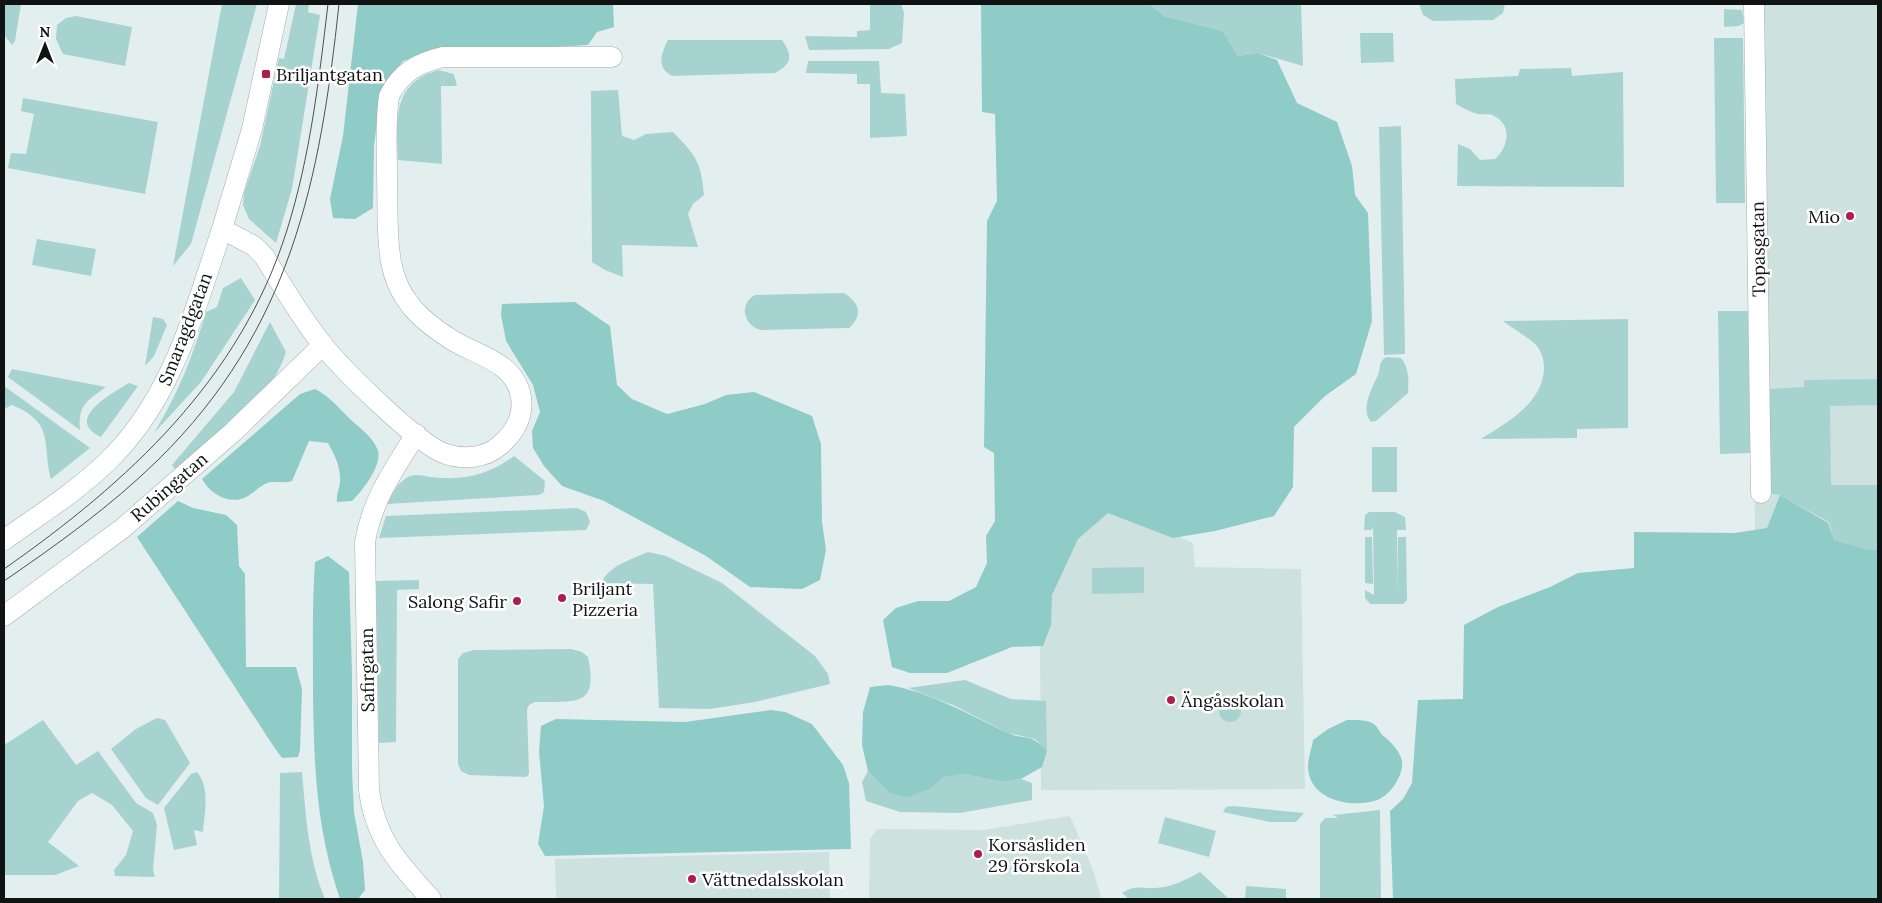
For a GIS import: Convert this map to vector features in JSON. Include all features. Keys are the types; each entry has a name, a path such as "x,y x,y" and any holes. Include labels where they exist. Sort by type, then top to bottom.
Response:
{"street":[{"path":"280,4 252,129 222,229 254,246 264,256 323,345 369,393 416,434 435,449 446,454 476,457 492,452 507,440 515,429 522,413 521,398 517,384 509,372 497,362 452,340 427,322 412,307 399,289 391,263 388,237 387,116 389,96 401,76 424,62 443,57 612,57"},
{"name":"Topasgatan","path":"1754,4 1761,494"},
{"name":"Smaragdgatan","path":"4,540 82,484 131,434 151,406 165,384 178,356 222,229"},
{"name":"Rubingatan","path":"4,616 123,528 233,432 323,345"},
{"name":"Safirgatan","path":"416,434 376,500 368,522 365,542 369,790 378,830 394,858 431,899"}],"shaded area":[{"path":"4,4 21,4 15,41 12,45 4,35"},
{"path":"222,4 257,4 191,244 173,266"},
{"path":"296,4 309,4 308,12 320,15 292,189 276,243 249,219 243,205 244,193 260,146 279,58 284,59"},
{"path":"358,4 613,4 614,27 597,32 588,45 537,48 438,48 403,61 388,80 380,99 374,146 373,208 355,219 333,218 330,199 343,136"},
{"path":"870,4 901,4 904,13 902,43 889,49 809,50 805,36 857,37 857,31 870,30"},
{"path":"981,4 1149,4 1164,16 1223,31 1238,56 1258,53 1277,60 1297,103 1337,122 1352,166 1355,195 1368,213 1372,321 1356,374 1325,396 1294,427 1293,487 1274,516 1215,531 1173,538 1108,513 1078,539 1052,595 1051,625 1043,646 1012,647 947,673 910,673 892,667 883,620 896,608 918,601 949,601 976,587 987,563 986,536 995,521 994,453 984,447 987,221 997,201 995,114 982,112"},
{"path":"1149,4 1301,4 1303,66 1258,53 1238,56 1223,31 1164,16"},
{"path":"1419,4 1505,4 1503,13 1493,20 1433,21 1423,15"},
{"path":"1749,4 1878,4 1878,549 1870,550 1834,540 1780,496 1767,528 1755,530"},
{"path":"1724,9 1742,10 1744,23 1739,26 1724,27"},
{"path":"76,16 132,27 125,66 63,54 56,39 57,25 66,18"},
{"path":"1360,33 1393,33 1394,62 1361,63"},
{"path":"1714,38 1743,38 1745,203 1716,203"},
{"path":"668,40 782,40 788,51 789,59 788,63 781,70 775,73 672,76 664,69 661,60"},
{"path":"808,61 879,61 881,93 905,94 907,136 870,138 870,84 857,84 857,74 806,73"},
{"path":"1571,68 1572,76 1623,72 1624,187 1457,186 1458,144 1470,149 1480,160 1495,159 1503,149 1507,137 1504,125 1494,116 1475,113 1456,104 1455,79 1518,76 1520,69"},
{"path":"438,70 454,74 457,86 441,86 442,164 398,160 398,118 404,94 412,84 423,76"},
{"path":"618,90 622,136 634,140 646,134 673,132 687,147 699,166 704,195 693,204 688,214 698,247 622,245 623,277 605,270 592,262 591,91"},
{"path":"23,98 158,122 145,194 8,168 11,153 26,154 34,114 21,111"},
{"path":"1401,126 1405,354 1384,355 1379,127"},
{"path":"37,239 96,249 91,276 32,265"},
{"path":"241,278 255,300 201,382 154,433 171,403 184,374 206,312 217,307 223,288"},
{"path":"844,293 854,301 858,309 858,314 849,328 761,330 750,324 745,314 746,304 755,295"},
{"path":"575,302 610,326 617,385 632,399 667,414 705,404 726,395 754,392 812,416 821,444 822,522 826,550 820,580 802,589 750,587 706,556 604,501 562,486 544,466 533,448 532,431 540,412 533,385 506,341 501,315 502,304"},
{"path":"1718,311 1748,311 1750,453 1720,454"},
{"path":"153,317 163,319 167,325 154,356 145,366"},
{"path":"1628,319 1628,428 1577,429 1577,438 1481,439 1502,426 1522,410 1538,391 1542,380 1544,365 1539,348 1503,321"},
{"path":"270,322 286,352 278,371 255,404 240,419 176,471 172,465 234,392"},
{"path":"1386,357 1401,358 1404,362 1408,374 1408,393 1376,421 1371,422 1367,411 1368,398 1381,363"},
{"path":"12,369 106,387 85,404 81,414 80,430 8,377"},
{"path":"1878,379 1878,405 1830,406 1831,485 1878,485 1878,549 1870,550 1834,540 1829,522 1780,495 1769,493 1770,389 1804,387 1804,380"},
{"path":"129,383 138,386 101,437 91,430 87,422 89,415 103,400"},
{"path":"4,386 90,448 51,479 46,444 41,427 26,412 12,405 4,409"},
{"path":"315,389 329,399 366,433 378,451 377,464 374,471 366,485 352,501 337,502 340,473 328,443 309,441 292,481 268,483 245,498 235,500 223,498 205,484 202,479 300,394"},
{"path":"1372,447 1397,447 1397,492 1372,492"},
{"path":"514,456 545,481 544,492 539,495 387,504 398,485 404,479 411,476 465,477 495,468"},
{"path":"1780,495 1828,523 1834,540 1870,550 1878,549 1878,899 1393,899 1390,811 1403,799 1412,783 1418,700 1463,699 1464,625 1498,607 1550,587 1578,573 1634,568 1634,532 1735,533 1767,528"},
{"path":"178,501 193,508 226,515 237,525 239,566 245,574 246,667 296,667 302,689 300,750 298,757 282,758 137,537"},
{"path":"577,508 586,512 590,522 586,530 379,538 386,516"},
{"name":"Ängåsskolan","path":"1085,510 1124,511 1193,543 1195,567 1301,569 1305,789 1041,790 1040,638 1046,581"},
{"path":"1369,512 1395,512 1405,517 1406,530 1397,530 1398,595 1398,537 1406,537 1407,600 1403,604 1370,604 1365,598 1365,590 1374,595 1373,526 1372,530 1364,530 1365,515"},
{"path":"1365,537 1372,537 1373,584 1365,583"},
{"path":"648,552 666,556 722,583 815,656 828,674 830,684 755,702 710,709 659,708 653,584 602,583 609,572 628,560"},
{"path":"328,556 349,572 354,812 363,862 365,890 358,899 340,899 326,847 318,797 314,746 313,692 314,578 315,562"},
{"path":"1144,567 1144,593 1092,594 1092,568"},
{"path":"419,580 419,589 397,590 396,742 379,743 376,581"},
{"path":"571,649 582,652 588,657 591,674 590,686 587,694 581,699 562,702 535,702 529,705 527,710 529,774 526,777 469,775 461,771 458,764 458,659 463,653 474,650"},
{"path":"965,680 1011,699 1046,701 1047,751 1035,739 1008,733 955,706 908,688"},
{"path":"888,685 934,698 1013,735 1035,741 1047,751 1042,767 1021,779 1003,782 964,774 943,777 931,788 908,797 889,793 868,771 862,745 863,712 870,687"},
{"path":"1230,700 1238,703 1241,711 1238,719 1230,722 1222,719 1219,711 1222,703"},
{"path":"771,710 785,712 812,724 843,765 849,783 851,849 545,856 538,844 544,806 539,751 541,726 556,719 685,722"},
{"path":"157,718 165,720 190,763 158,805 146,798 111,749 136,729"},
{"path":"43,720 76,765 98,751 136,803 153,813 157,825 153,870 155,877 115,876 114,870 126,855 133,831 112,805 92,793 78,801 48,842 79,866 55,875 4,875 4,745"},
{"path":"1347,720 1370,722 1376,726 1399,753 1402,768 1398,780 1382,798 1367,803 1344,802 1333,799 1315,787 1310,778 1308,763 1313,740 1328,729"},
{"path":"868,771 889,793 931,787 943,776 964,774 1003,782 1021,779 1032,783 1032,800 960,813 900,812 866,801 862,782"},
{"path":"197,772 204,785 205,792 203,832 194,830 197,845 174,850 164,808 191,774"},
{"path":"302,772 311,852 325,899 279,899 280,773"},
{"path":"1233,806 1304,813 1296,822 1270,822 1223,812 1226,807"},
{"path":"1380,810 1381,899 1320,899 1320,824 1325,818 1338,818 1333,815"},
{"name":"Korsåsliden 29 förskola","path":"1070,816 1093,870 1101,897 1098,899 869,899 870,839 877,829 984,830"},
{"path":"1165,817 1216,831 1209,857 1158,843"},
{"name":"Vättnedalsskolan","path":"829,852 830,899 556,899 555,859"},
{"path":"1200,872 1229,899 1129,899 1122,893 1135,888 1156,888 1173,885"},
{"path":"1246,886 1286,889 1286,899 1245,899"}],"tram line":[{"path":"4,569 50,536 136,463 174,423 209,380 240,334 266,284 287,230 295,202 313,118 328,4"},
{"path":"4,581 84,524 158,460 203,410 240,358 269,305 291,249 308,192 321,132 339,4"}],"place":[{"name":"Briljantgatan","path":"266,74"},
{"name":"Mio","path":"1850,216"},
{"name":"Briljant Pizzeria","path":"562,598"},
{"name":"Salong Safir","path":"517,601"},
{"name":"Ängåsskolan","path":"1171,700"},
{"name":"Korsåsliden 29 förskola","path":"978,854"},
{"name":"Vättnedalsskolan","path":"692,879"}]}
